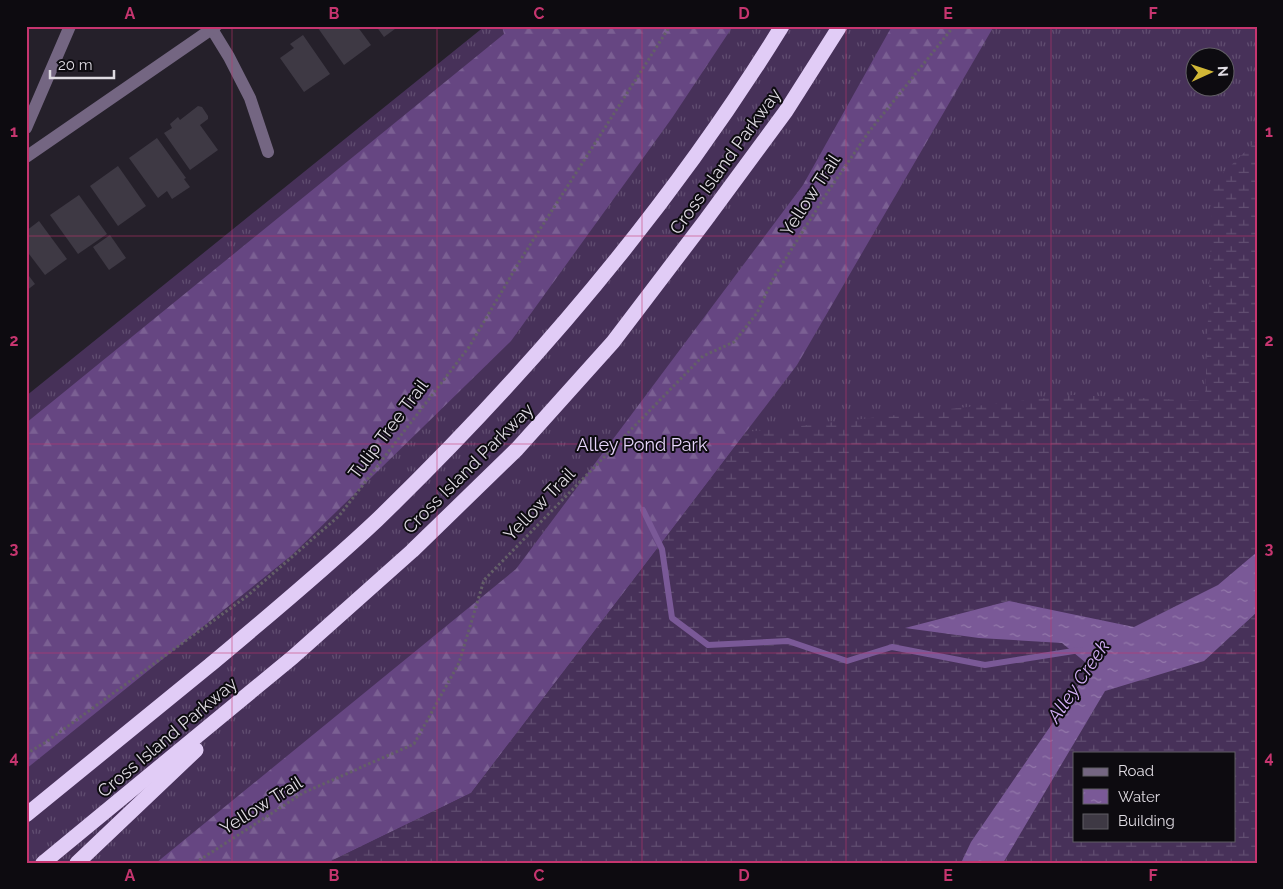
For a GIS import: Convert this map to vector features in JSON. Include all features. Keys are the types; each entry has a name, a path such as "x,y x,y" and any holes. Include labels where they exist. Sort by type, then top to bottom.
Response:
{"highway":[{"name":"Cross Island Parkway","path":"26,815 277,609 376,521 483,413 572,314 665,198 752,76 782,26"},
{"name":"Cross Island Parkway","path":"43,863 293,657 412,551 517,448 613,342 780,119 840,26"},
{"path":"77,863 293,657"}],"street":[{"path":"26,128 70,26"},
{"path":"26,156 213,27 250,98 268,152"}],"path":[{"name":"Tulip Tree Trail","path":"26,754 46,742 246,597 339,516 468,347 521,259 670,26"},
{"name":"Yellow Trail","path":"195,863 303,794 414,744 458,663 484,580 703,356 734,342 756,313 774,277 827,193 868,133 954,26"}],"green space":[{"name":"Alley Pond Park","path":"485,26 1257,26 1257,863 26,863 26,396"},
{"path":"502,26 733,26 672,118 511,341 292,555 26,769 26,423 504,34"},
{"path":"892,26 994,26 797,365 471,793 327,863 156,863 516,569 803,185"},
{"path":"1257,140 1257,552 1218,585 1134,627 1009,601 907,628 979,638 1063,643 1091,667 971,842 961,863 327,863 471,793 746,432 1073,395 1205,401 1213,183"},
{"path":"1257,612 1257,863 1003,863 1105,691 1204,661"}],"water":[{"path":"1257,552 1257,612 1204,661 1105,691 1003,863 961,863 971,842 1091,667 1062,643 979,638 905,628 1009,601 1134,627 1218,585"}],"building":[{"path":"321,26 357,26 371,45 344,65 318,28"},
{"path":"376,26 399,26 384,37"},
{"path":"303,35 330,74 304,92 280,58 294,48 290,44"},
{"path":"198,106 202,107 208,116 208,119 200,125 218,150 190,170 164,133 172,128 170,124 178,117 180,120"},
{"path":"157,138 186,178 184,179 190,187 172,199 167,191 158,198 129,158"},
{"path":"118,166 146,206 118,226 90,186"},
{"path":"79,195 107,234 78,254 50,215"},
{"path":"39,221 67,259 45,275 26,250 26,231"},
{"path":"110,235 126,258 109,270 93,247"},
{"path":"26,272 35,284 26,291"}],"waterway":[{"name":"Alley Creek","path":"643,510 662,549 672,618 708,645 788,641 847,661 892,647 985,665 1080,650"}]}
